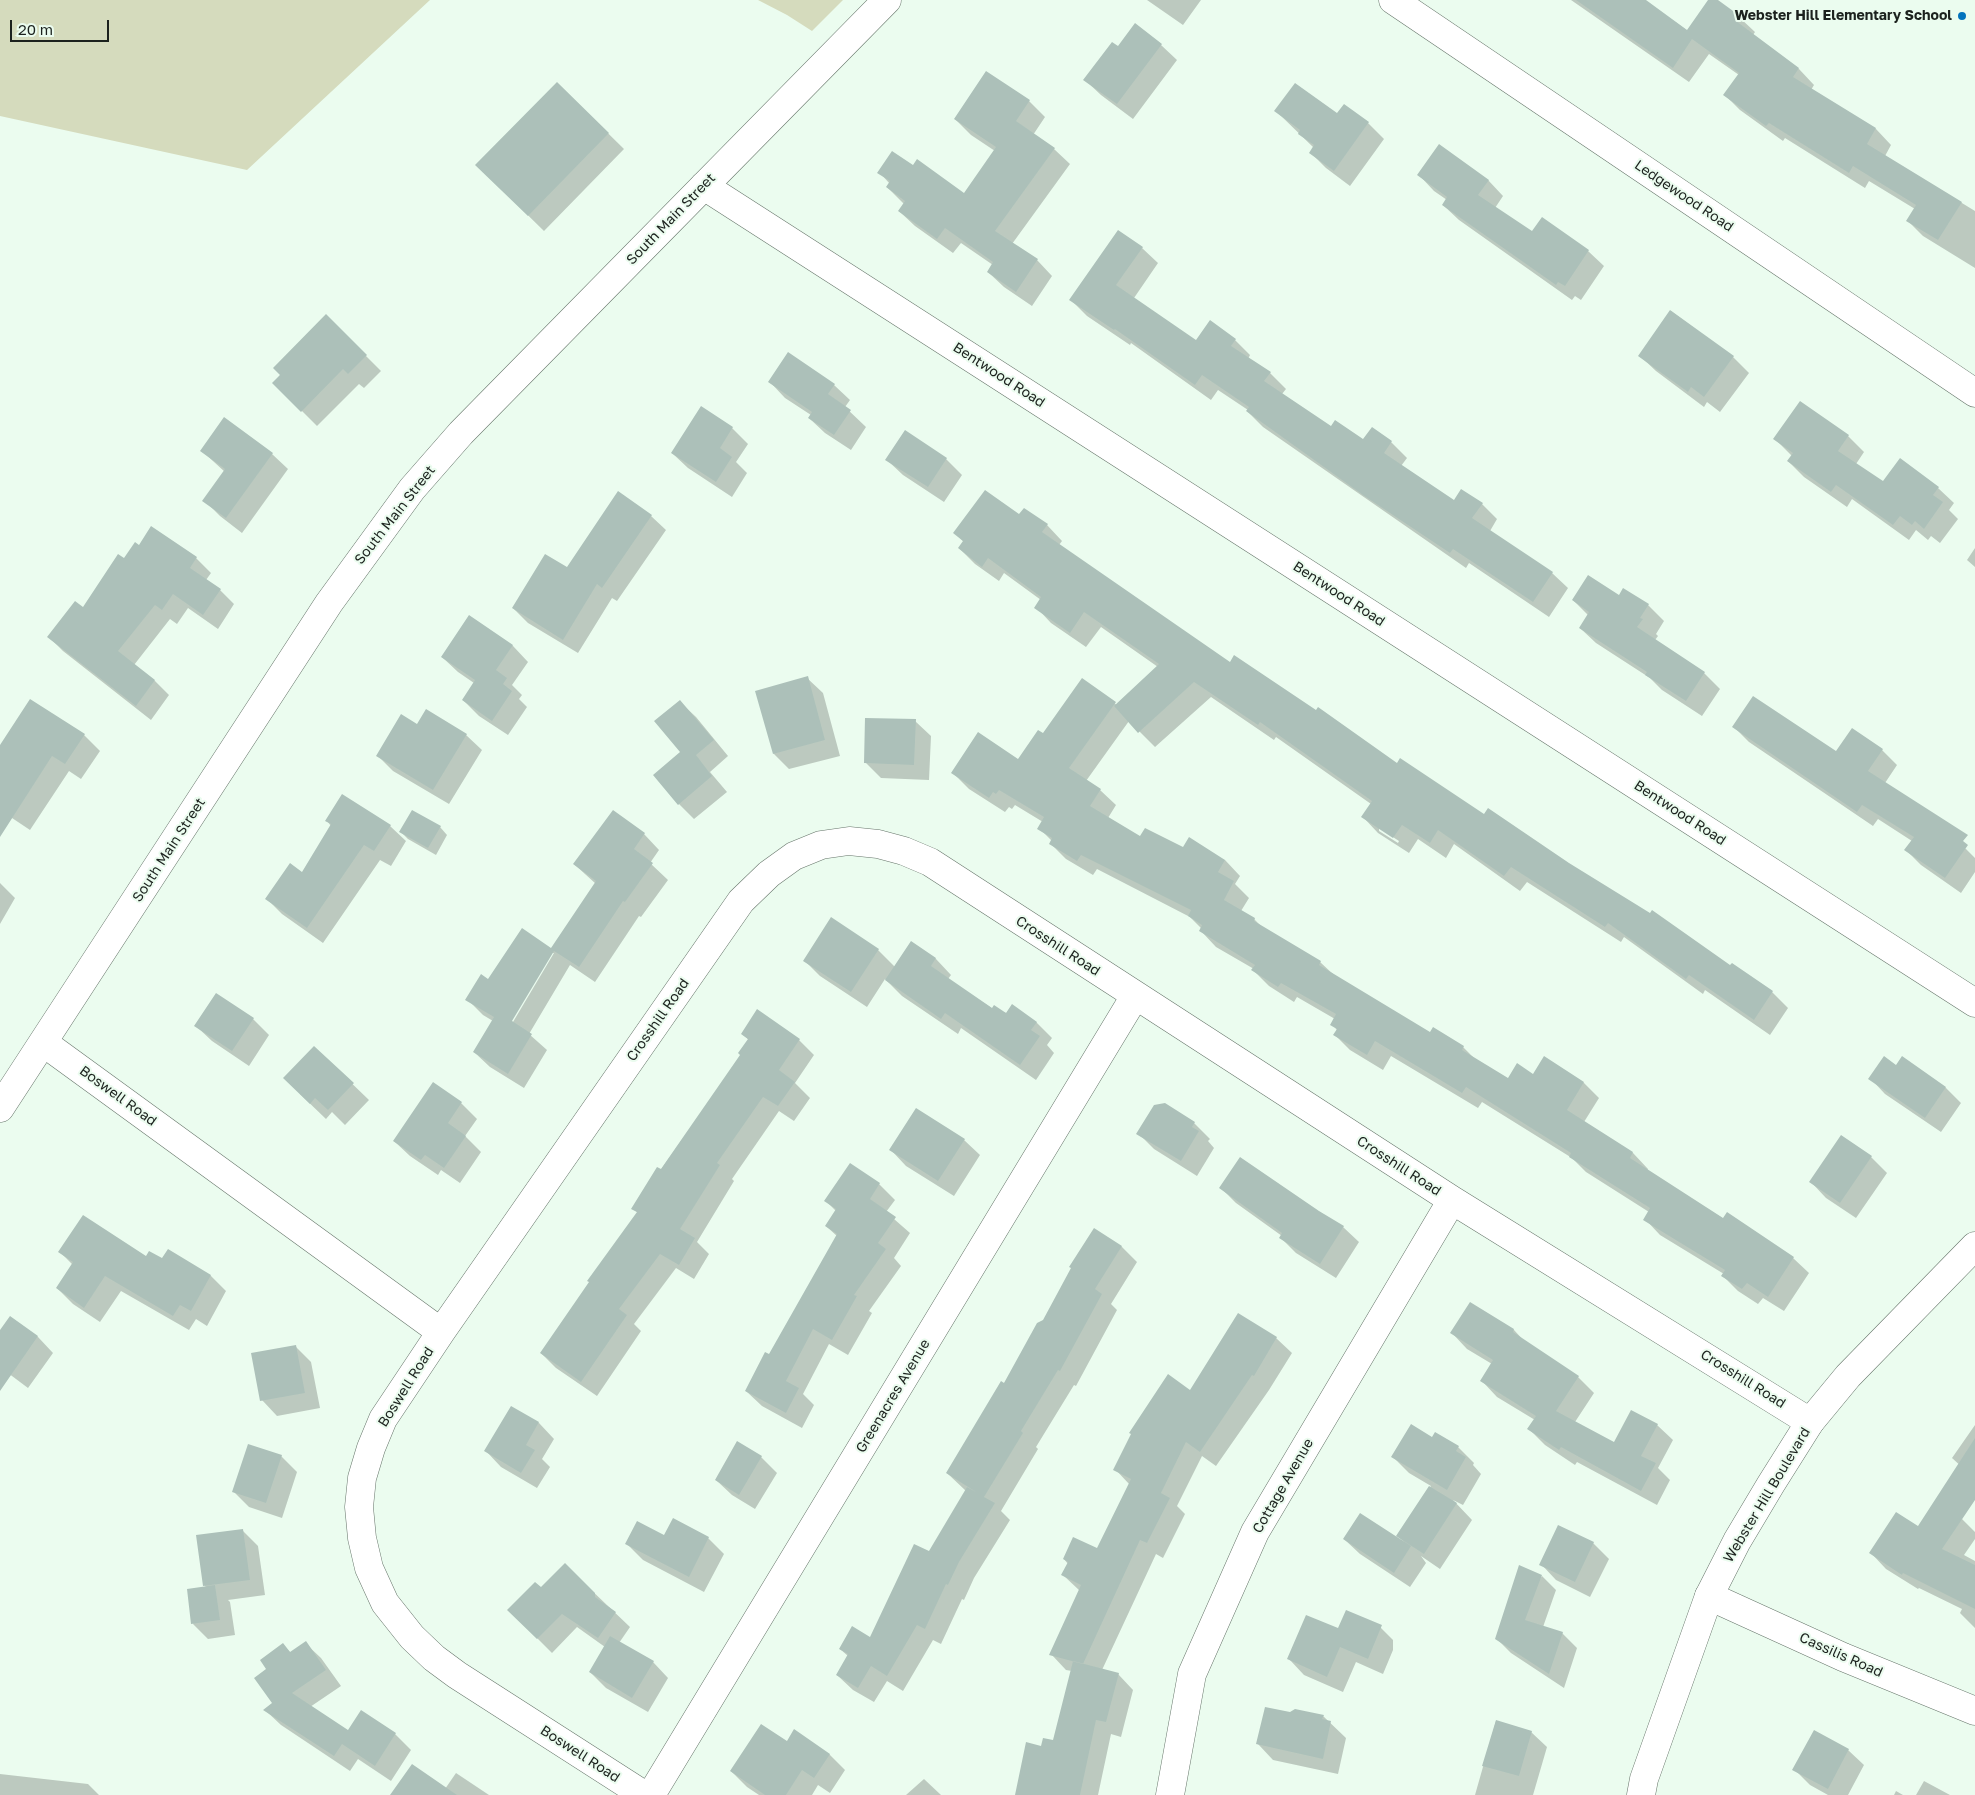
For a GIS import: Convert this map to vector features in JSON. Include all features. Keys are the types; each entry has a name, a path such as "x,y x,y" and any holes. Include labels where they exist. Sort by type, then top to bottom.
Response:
{"street":[{"name":"South Main Street","path":"0,1108 329,603 412,489 461,433 887,0"},
{"name":"Ledgewood Road","path":"1393,0 1975,393"},
{"name":"Bentwood Road","path":"704,186 1975,1003"},
{"name":"Crosshill Road","path":"441,1332 741,901 768,874 794,856 821,845 849,841 878,844 904,851 930,862 1452,1200 1810,1422"},
{"name":"Greenacres Avenue","path":"651,1795 1135,996"},
{"name":"Boswell Road","path":"44,1043 441,1332 383,1419 371,1448 362,1478 359,1507 362,1538 369,1568 385,1603 412,1637 434,1658 457,1675 644,1795"},
{"name":"Cottage Avenue","path":"1170,1795 1192,1674 1255,1532 1452,1200"},
{"name":"Webster Hill Boulevard","path":"1641,1795 1644,1779 1708,1596 1770,1484 1810,1422 1848,1376 1975,1246"},
{"name":"Cassilis Road","path":"1708,1596 1843,1657 1975,1711"}],"green space":[{"path":"0,0 430,0 247,170 0,116"},
{"path":"758,0 843,0 812,31"}],"building":[{"path":"1576,0 1646,0 1687,30 1708,0 1718,0 1740,16 1736,21 1799,68 1793,77 1876,128 1867,144 1962,202 1938,240 1906,221 1916,205 1853,166 1849,173 1769,123 1766,126 1723,95 1739,73 1692,39 1673,68"},
{"path":"1135,23 1162,44 1117,104 1083,80 1112,42 1118,46"},
{"path":"986,71 1030,100 1016,121 1055,148 995,231 1038,259 1016,292 987,272 993,262 945,228 937,239 898,211 905,201 886,187 890,181 877,173 892,151 913,165 917,159 964,193 996,147 954,119"},
{"path":"557,82 609,133 528,216 475,165"},
{"path":"1295,83 1337,113 1344,104 1369,122 1334,171 1309,153 1314,145 1298,134 1300,130 1274,111"},
{"path":"1439,144 1489,180 1478,195 1532,231 1542,217 1589,250 1565,286 1558,282 1556,285 1442,205 1447,197 1417,175"},
{"path":"1118,230 1143,247 1116,285 1196,340 1210,320 1236,339 1231,346 1271,372 1264,381 1331,426 1335,420 1363,439 1372,427 1392,441 1384,453 1454,500 1461,489 1483,503 1472,518 1553,572 1533,602 1453,549 1450,553 1363,495 1246,411 1249,407 1202,375 1195,385 1115,329 1069,300"},
{"path":"1670,310 1734,356 1704,397 1691,387 1688,392 1638,356"},
{"path":"326,314 367,355 348,374 343,369 301,412 272,383 280,375 273,368"},
{"path":"788,352 835,384 828,394 851,410 834,435 808,418 812,412 768,382"},
{"path":"1800,401 1849,435 1838,451 1883,481 1900,458 1939,487 1933,495 1943,502 1924,529 1915,521 1912,525 1900,516 1893,525 1836,485 1831,492 1787,461 1793,453 1773,439"},
{"path":"701,406 733,427 720,448 732,457 716,482 671,453"},
{"path":"224,417 273,453 226,518 202,501 225,469 200,451"},
{"path":"905,430 947,458 928,487 885,460"},
{"path":"985,490 1019,514 1024,508 1048,524 1042,532 1230,662 1234,655 1316,710 1318,707 1397,763 1400,758 1484,814 1488,808 1569,863 1650,913 1652,910 1730,965 1732,963 1773,991 1754,1020 1689,975 1686,979 1608,923 1605,927 1511,867 1504,876 1438,830 1430,843 1402,825 1393,838 1361,817 1372,801 1260,722 1258,725 1194,682 1138,733 1114,706 1159,664 1084,612 1070,633 1034,608 1041,597 988,558 982,567 958,548 963,541 953,533"},
{"path":"618,491 652,515 602,588 597,584 563,640 512,608 545,554 567,567"},
{"path":"151,526 197,557 190,568 221,589 203,615 173,594 162,610 155,605 118,651 155,680 136,706 47,637 75,601 83,607 118,554 124,558 135,542 139,545"},
{"path":"1588,575 1619,595 1623,588 1649,604 1640,618 1643,619 1637,627 1705,672 1686,701 1645,675 1647,672 1579,628 1589,612 1572,600"},
{"path":"469,615 513,645 496,670 507,678 503,684 512,691 492,721 462,700 475,680 441,657"},
{"path":"808,676 825,740 773,754 755,691"},
{"path":"1082,678 1116,702 1069,768 1101,789 1090,806 1140,836 1145,828 1183,847 1189,837 1225,860 1218,872 1234,881 1224,900 1255,918 1254,921 1321,961 1319,965 1430,1032 1433,1027 1464,1046 1462,1050 1508,1078 1517,1063 1533,1074 1544,1056 1584,1082 1567,1110 1633,1152 1630,1158 1723,1218 1727,1212 1794,1257 1768,1297 1747,1283 1742,1289 1721,1276 1725,1270 1643,1220 1650,1208 1569,1157 1571,1153 1466,1087 1462,1093 1375,1041 1367,1055 1333,1035 1337,1029 1330,1025 1336,1014 1281,983 1278,987 1251,970 1255,965 1199,931 1202,925 1188,916 1191,910 1081,855 1077,861 1049,844 1052,838 1037,829 1044,817 999,790 996,794 993,792 989,798 951,773 978,732 1018,759 1038,730 1043,733"},
{"path":"1753,696 1836,751 1852,728 1883,749 1868,771 1968,835 1963,841 1968,845 1945,878 1904,850 1914,837 1862,805 1857,812 1732,727"},
{"path":"30,699 85,734 65,764 52,756 0,837 0,745"},
{"path":"680,700 714,740 696,755 712,776 678,805 653,775 680,752 654,721"},
{"path":"426,709 467,734 433,790 376,756 401,714 417,724"},
{"path":"865,718 916,719 914,765 864,763"},
{"path":"342,794 391,825 374,851 364,845 307,928 265,899 290,863 302,872 331,824 325,821"},
{"path":"412,810 441,826 428,848 399,832"},
{"path":"613,810 645,833 634,849 653,863 625,902 623,901 579,967 554,951 512,1021 532,1034 508,1074 473,1052 494,1017 465,1000 481,974 488,979 522,928 551,948 596,881 573,864"},
{"path":"831,917 879,949 851,992 803,961"},
{"path":"911,941 936,958 931,966 992,1008 994,1005 1006,1013 1012,1004 1037,1022 1031,1030 1040,1036 1020,1065 945,1013 941,1019 885,980"},
{"path":"216,993 254,1018 232,1051 194,1026"},
{"path":"757,1009 800,1039 779,1070 795,1082 778,1106 763,1097 717,1163 720,1165 680,1229 695,1238 679,1265 660,1254 619,1309 627,1315 581,1382 540,1353 589,1282 587,1281 637,1212 631,1209 657,1167 661,1169 740,1055 738,1053 748,1039 741,1034"},
{"path":"314,1046 354,1083 328,1110 315,1098 310,1104 283,1078"},
{"path":"1884,1056 1896,1065 1902,1056 1946,1087 1925,1118 1868,1079"},
{"path":"433,1082 462,1102 448,1123 466,1136 444,1168 425,1155 421,1160 393,1141"},
{"path":"1165,1103 1195,1122 1192,1127 1199,1131 1181,1161 1136,1134 1154,1105"},
{"path":"916,1108 965,1139 938,1181 889,1150"},
{"path":"1841,1135 1872,1156 1840,1203 1809,1182"},
{"path":"1240,1157 1344,1226 1320,1264 1279,1238 1282,1233 1219,1188"},
{"path":"850,1163 880,1183 870,1199 896,1217 878,1243 886,1249 854,1295 857,1296 832,1340 813,1329 786,1381 799,1388 786,1413 745,1391 765,1352 769,1354 837,1234 825,1226 836,1209 824,1201"},
{"path":"83,1215 146,1256 149,1251 162,1258 168,1249 211,1275 191,1311 180,1305 173,1316 105,1276 84,1308 56,1288 73,1262 58,1252"},
{"path":"1094,1228 1122,1246 1095,1289 1102,1294 1060,1371 1058,1370 1021,1431 1023,1433 984,1497 995,1503 959,1562 948,1585 946,1584 925,1629 917,1625 887,1676 871,1666 858,1688 836,1675 848,1654 839,1649 852,1626 870,1637 914,1544 929,1551 967,1487 976,1492 946,1473 1001,1381 1004,1383 1037,1323 1043,1320 1071,1268 1069,1267"},
{"path":"1470,1302 1514,1329 1513,1332 1579,1376 1556,1411 1614,1442 1631,1410 1658,1424 1641,1456 1656,1463 1641,1491 1561,1447 1559,1450 1527,1429 1536,1416 1480,1381 1493,1360 1450,1333"},
{"path":"1238,1313 1277,1337 1254,1376 1252,1375 1200,1452 1186,1442 1161,1493 1170,1498 1147,1543 1140,1540 1083,1664 1049,1655 1081,1585 1061,1575 1068,1562 1063,1559 1073,1537 1097,1548 1131,1479 1113,1470 1131,1434 1129,1433 1168,1374 1190,1390"},
{"path":"10,1316 38,1336 0,1391 0,1330"},
{"path":"296,1345 305,1393 260,1401 251,1353"},
{"path":"511,1406 539,1422 526,1445 535,1450 521,1473 484,1451"},
{"path":"1411,1424 1432,1437 1435,1432 1459,1446 1456,1451 1466,1457 1447,1490 1391,1457"},
{"path":"1975,1438 1975,1500 1942,1549 1975,1565 1975,1609 1903,1573 1902,1575 1869,1553 1896,1512 1918,1526"},
{"path":"737,1441 762,1456 739,1495 715,1480"},
{"path":"248,1444 282,1455 266,1503 232,1492"},
{"path":"1429,1486 1457,1503 1424,1554 1396,1536"},
{"path":"1360,1513 1411,1546 1394,1573 1343,1539"},
{"path":"673,1518 709,1537 689,1577 625,1544 637,1521 664,1535"},
{"path":"1558,1525 1594,1542 1575,1582 1539,1565"},
{"path":"243,1529 250,1580 203,1586 196,1535"},
{"path":"565,1563 595,1593 595,1597 616,1612 598,1638 562,1614 537,1639 507,1610 535,1582 541,1587"},
{"path":"1519,1565 1542,1575 1525,1620 1563,1632 1549,1674 1495,1639"},
{"path":"215,1585 220,1620 191,1624 187,1589"},
{"path":"1346,1610 1382,1625 1368,1659 1340,1647 1327,1677 1287,1659 1306,1615 1338,1628"},
{"path":"610,1636 654,1661 632,1698 589,1672"},
{"path":"306,1641 326,1670 292,1693 348,1730 361,1710 396,1733 375,1766 342,1744 334,1756 263,1710 272,1703 254,1678 266,1669 260,1660 283,1643 290,1652"},
{"path":"1073,1661 1119,1673 1106,1722 1096,1720 1080,1795 1015,1795 1026,1742 1041,1746 1043,1738 1053,1740"},
{"path":"1265,1707 1290,1712 1295,1709 1324,1715 1322,1719 1331,1721 1323,1759 1256,1744"},
{"path":"1496,1720 1532,1731 1519,1776 1482,1766"},
{"path":"761,1724 787,1741 794,1729 830,1754 814,1778 802,1770 786,1795 765,1795 730,1771"},
{"path":"1814,1730 1849,1749 1828,1789 1792,1770"},
{"path":"412,1764 457,1795 390,1795"}],"place":[{"name":"Webster Hill Elementary School","path":"1962,16"}]}
